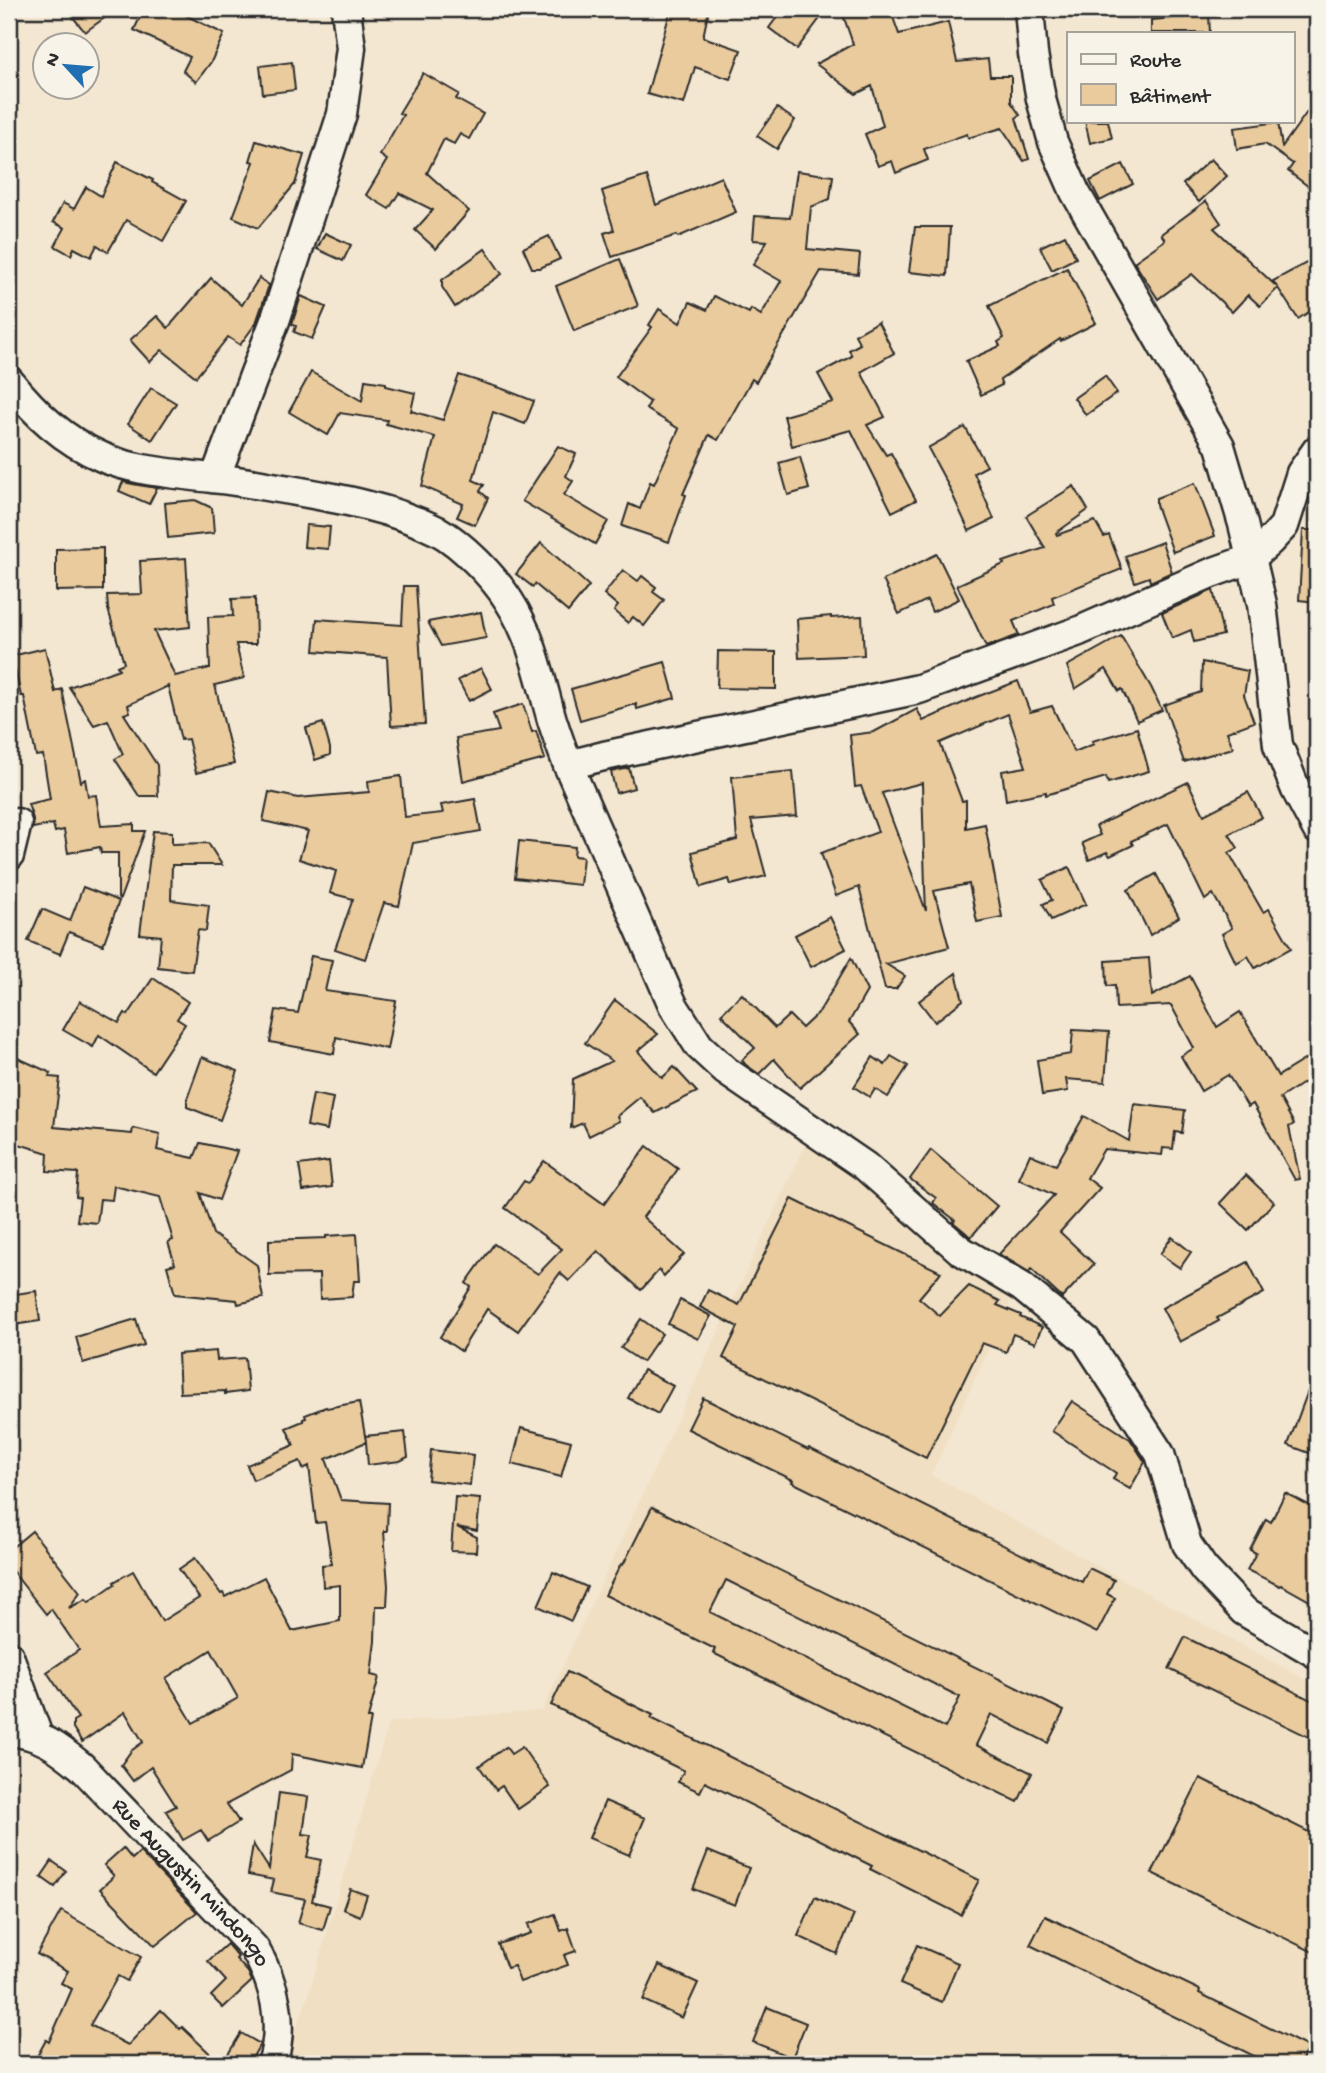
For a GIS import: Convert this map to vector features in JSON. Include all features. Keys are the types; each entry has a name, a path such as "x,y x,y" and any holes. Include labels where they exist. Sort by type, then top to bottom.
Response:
{"street":[{"path":"215,478 276,318 342,114 351,48 346,9"},
{"path":"1030,9 1033,54 1041,99 1053,142 1075,192 1220,446 1262,604 1278,746 1296,790 1317,829"},
{"path":"9,380 30,407 50,426 95,454 149,471 215,478 347,500 439,532 469,554 509,600 533,646 553,722 568,765 673,1005 699,1046 726,1070 865,1166 960,1250 1022,1287 1086,1340 1160,1454 1187,1544 1204,1569 1244,1611 1317,1654"},
{"path":"568,765 919,689 1079,631 1250,559 1284,526 1301,473 1317,450"},
{"path":"9,856 17,823"},
{"path":"9,1656 38,1736 9,1731"},
{"name":"Rue Augustin Mindongo","path":"38,1736 61,1749 82,1767 254,1948 274,1991 279,2033 272,2064"}],"shaded area":[{"path":"808,1139 1016,1289 931,1475 1317,1686 1316,2064 283,2064 308,1997 389,1722 542,1711"}],"building":[{"path":"82,9 117,9 85,32 72,16"},
{"path":"144,9 173,9 224,34 211,62 196,82 183,71 190,57 134,30"},
{"path":"671,9 709,9 703,37 741,50 730,79 695,67 684,104 647,94"},
{"path":"783,9 827,9 797,49 769,28"},
{"path":"841,9 890,9 899,34 948,22 957,62 988,59 990,76 1011,76 1011,102 1020,115 1016,118 1029,159 1024,161 1002,128 968,138 967,134 924,149 928,160 896,173 892,161 878,166 865,134 883,126 872,86 856,94 816,64 853,44"},
{"path":"1209,15 1210,32 1151,32 1151,20"},
{"path":"292,62 295,90 263,94 260,66"},
{"path":"423,73 459,94 456,99 483,114 469,139 460,134 454,144 444,139 427,173 469,211 436,249 415,230 433,210 399,193 389,209 366,195 387,160 380,155 403,115 399,113"},
{"path":"1317,98 1317,193 1288,171 1293,164 1265,144 1237,149 1234,128 1278,122 1282,147"},
{"path":"777,108 795,120 777,149 757,136"},
{"path":"1085,122 1108,122 1112,138 1090,143"},
{"path":"256,141 304,155 295,184 258,228 233,217 254,162 250,161"},
{"path":"1211,159 1227,176 1199,202 1183,184"},
{"path":"117,162 186,201 163,241 126,220 108,252 97,245 91,257 74,248 71,255 55,246 65,228 53,222 63,203 74,209 86,187 101,196"},
{"path":"1123,164 1133,184 1100,201 1090,181"},
{"path":"797,171 833,176 830,199 811,207 807,249 860,254 858,274 821,271 756,382 752,379 718,440 709,435 683,494 686,495 669,542 622,526 629,504 640,509 650,482 654,484 679,429 646,409 650,402 616,377 652,327 649,325 659,309 680,323 690,302 707,310 714,296 749,313 751,309 761,315 781,281 753,265 767,241 753,240 755,216 790,218"},
{"path":"647,176 656,205 721,177 736,212 678,237 677,235 612,257 604,233 614,230 602,191"},
{"path":"1206,201 1221,223 1214,228 1277,287 1273,281 1308,262 1317,280 1317,307 1298,319 1278,288 1260,306 1248,295 1232,312 1192,274 1158,299 1134,262 1165,240 1161,234"},
{"path":"915,227 950,227 947,276 909,272"},
{"path":"325,233 351,245 343,261 317,249"},
{"path":"1065,235 1076,258 1052,270 1040,247"},
{"path":"549,236 560,259 540,268 532,268 523,248"},
{"path":"485,249 502,274 455,307 442,287 442,280"},
{"path":"620,259 638,306 574,331 556,286"},
{"path":"1067,268 1096,323 1061,341 1060,339 1000,380 1002,385 981,395 966,361 1000,346 998,342 1004,338 989,306"},
{"path":"211,278 242,305 259,278 269,285 256,323 240,345 228,337 196,377 162,350 150,362 130,340 157,316 168,328"},
{"path":"301,296 326,307 312,339 294,332 296,326 292,324"},
{"path":"878,322 894,353 861,372 885,417 867,425 886,455 891,453 916,500 892,512 851,430 792,446 784,416 833,402 818,374 852,356 849,350 860,344 855,335"},
{"path":"311,372 362,401 365,380 386,383 386,386 415,393 411,411 443,420 459,375 534,401 525,424 493,412 473,480 484,485 480,491 488,498 475,525 457,517 463,504 422,486 435,437 386,424 387,420 340,413 328,435 289,412"},
{"path":"1105,376 1117,393 1086,415 1074,398"},
{"path":"151,388 176,403 152,440 128,424"},
{"path":"965,427 987,466 974,473 994,519 969,531 928,448"},
{"path":"558,446 576,454 566,476 573,481 564,495 608,521 595,544 522,501"},
{"path":"800,457 809,489 788,495 779,463"},
{"path":"123,482 157,488 149,504 119,491"},
{"path":"1195,483 1215,536 1173,552 1156,505 1156,498"},
{"path":"1074,486 1088,510 1056,533 1057,535 1095,521 1104,537 1109,535 1122,569 1052,597 1054,604 1013,621 1019,635 986,647 957,585 1004,564 1003,562 1045,548 1026,516"},
{"path":"195,500 212,508 214,533 168,538 165,503"},
{"path":"306,525 330,527 328,549 304,547"},
{"path":"1303,530 1317,530 1317,602 1299,600"},
{"path":"1162,542 1172,572 1150,582 1149,577 1135,582 1125,556"},
{"path":"541,543 589,586 568,612 535,584 533,587 516,574"},
{"path":"103,548 103,590 56,591 56,549"},
{"path":"937,554 959,599 932,612 927,600 899,614 883,580"},
{"path":"186,558 190,627 154,631 175,676 210,668 208,617 233,616 232,599 255,598 256,644 236,644 244,678 215,685 234,764 196,773 188,739 181,740 168,686 128,705 130,712 124,714 157,765 158,796 139,796 115,759 123,754 108,720 94,725 69,687 119,669 117,666 124,663 108,609 107,595 142,594 140,561"},
{"path":"623,570 638,581 642,576 656,587 653,592 664,600 644,626 633,617 628,623 614,611 618,606 604,594"},
{"path":"404,586 416,586 425,724 391,726 387,657 314,651 317,619 402,625"},
{"path":"1213,590 1223,635 1194,642 1191,630 1172,638 1162,613"},
{"path":"481,612 486,638 441,646 428,622"},
{"path":"862,616 864,655 799,658 797,619"},
{"path":"1121,636 1162,710 1137,721 1122,689 1119,691 1106,669 1075,689 1067,666"},
{"path":"45,648 55,692 62,689 81,782 85,779 88,796 96,795 101,826 134,824 134,831 145,831 120,899 118,853 101,853 100,847 68,853 64,830 55,832 53,824 33,828 28,804 50,799 43,755 36,756 24,696 21,696 12,656"},
{"path":"718,651 776,652 776,689 717,688"},
{"path":"665,662 675,698 637,709 636,704 580,720 571,689"},
{"path":"1202,662 1248,671 1244,695 1254,722 1227,732 1233,748 1184,762 1164,705 1201,692"},
{"path":"481,668 492,689 469,701 458,680"},
{"path":"1018,681 1030,712 1052,706 1074,752 1094,744 1092,741 1137,728 1149,771 1108,783 1106,777 1046,795 1046,792 1006,800 1002,771 1026,767 1008,714 940,743 962,801 966,800 966,828 985,824 1002,917 977,922 969,884 934,891 949,947 886,964 905,976 896,989 885,989 859,887 836,896 821,853 878,832 861,786 855,787 850,735 874,732 917,709 923,721","holes":["922,783 926,911 882,793"]},
{"path":"523,704 545,759 463,781 456,738 499,731 493,714"},
{"path":"323,723 330,755 315,760 306,728"},
{"path":"629,768 634,788 616,793 611,772"},
{"path":"793,771 797,816 751,820 766,876 731,885 729,879 701,887 692,852 737,840 732,777"},
{"path":"401,776 405,817 443,813 441,805 475,799 481,831 413,843 399,906 384,903 365,959 335,949 353,899 330,893 336,871 299,859 308,831 263,821 269,792 298,798 369,792 368,781"},
{"path":"1188,782 1204,815 1248,792 1262,817 1229,834 1238,848 1229,853 1263,912 1269,909 1291,948 1255,968 1248,956 1236,963 1222,934 1232,928 1213,894 1205,900 1168,824 1131,841 1133,845 1110,856 1107,852 1089,860 1082,843 1100,835 1096,826"},
{"path":"153,831 172,832 172,844 208,843 222,865 172,865 171,900 209,905 206,931 198,930 192,971 158,967 161,936 140,934"},
{"path":"519,841 575,847 574,856 583,857 580,885 515,878"},
{"path":"1069,867 1086,904 1051,920 1043,904 1052,900 1042,880"},
{"path":"1156,874 1179,917 1150,935 1128,890"},
{"path":"83,887 119,901 103,945 69,932 60,954 28,941 42,909 70,921"},
{"path":"830,917 846,949 811,967 795,935"},
{"path":"311,956 332,960 325,991 396,1001 387,1049 336,1037 334,1054 270,1042 276,1010 298,1013"},
{"path":"851,958 867,991 849,1022 860,1034 800,1088 774,1059 759,1074 746,1065 742,1060 755,1048 721,1014 742,994 775,1028 789,1015 802,1028 819,1012"},
{"path":"1149,958 1152,996 1190,976 1217,1027 1240,1012 1278,1076 1317,1052 1317,1074 1280,1098 1294,1124 1289,1127 1300,1179 1295,1180 1253,1104 1248,1107 1228,1075 1201,1091 1181,1056 1194,1048 1171,1005 1116,1008 1115,985 1107,986 1106,961"},
{"path":"956,973 963,1000 935,1022 919,1001"},
{"path":"153,978 188,1002 177,1019 185,1024 153,1072 99,1035 93,1047 63,1030 80,1001 119,1023 125,1013 128,1015"},
{"path":"615,1000 658,1034 638,1051 662,1078 674,1067 697,1092 655,1113 640,1097 617,1116 619,1121 589,1136 583,1123 571,1128 573,1079 612,1061 585,1043"},
{"path":"1073,1030 1109,1032 1105,1082 1066,1079 1068,1091 1042,1095 1037,1060 1071,1054"},
{"path":"9,1054 51,1073 49,1077 60,1078 54,1127 132,1134 133,1128 160,1134 157,1150 194,1158 200,1143 237,1151 219,1200 200,1193 213,1234 257,1265 263,1298 238,1304 237,1300 175,1294 167,1266 175,1264 168,1242 173,1240 160,1197 114,1186 112,1200 100,1199 97,1223 77,1221 80,1198 76,1197 78,1173 47,1171 48,1153 9,1141"},
{"path":"891,1056 908,1066 888,1097 875,1089 870,1097 854,1087 873,1057 885,1065"},
{"path":"202,1057 238,1071 220,1120 187,1107 187,1099"},
{"path":"313,1094 333,1098 327,1130 307,1126"},
{"path":"1134,1104 1185,1110 1182,1133 1175,1132 1173,1149 1163,1148 1162,1155 1104,1149 1087,1178 1100,1188 1060,1232 1094,1264 1062,1298 1031,1269 1029,1272 999,1254 1054,1195 1019,1179 1030,1154 1056,1165 1084,1116 1129,1141"},
{"path":"647,1146 678,1169 643,1217 684,1254 664,1276 659,1270 641,1290 598,1251 569,1281 560,1273 518,1331 487,1309 461,1351 440,1337 471,1287 466,1283 494,1244 538,1274 562,1249 505,1208 524,1181 528,1183 544,1161 604,1204"},
{"path":"931,1150 997,1206 971,1237 933,1203 936,1198 910,1179"},
{"path":"329,1161 332,1187 303,1191 299,1165"},
{"path":"1246,1175 1274,1202 1248,1230 1220,1203"},
{"path":"792,1199 941,1272 919,1298 940,1316 969,1286 1000,1301 997,1305 1042,1327 1035,1343 1013,1334 1006,1352 982,1343 926,1458 723,1358 738,1327 700,1307 708,1290 739,1305"},
{"path":"357,1234 360,1281 354,1281 352,1297 320,1299 319,1274 269,1275 269,1240"},
{"path":"1172,1237 1191,1252 1180,1268 1160,1254"},
{"path":"1248,1262 1264,1293 1180,1342 1162,1308"},
{"path":"36,1291 40,1321 13,1325 9,1295"},
{"path":"680,1300 711,1316 698,1339 668,1324"},
{"path":"136,1319 144,1345 83,1363 76,1337"},
{"path":"641,1319 662,1334 642,1362 621,1348"},
{"path":"216,1351 217,1360 245,1358 248,1391 225,1394 225,1391 180,1393 178,1354"},
{"path":"643,1370 673,1386 658,1414 628,1398"},
{"path":"1317,1372 1317,1456 1288,1445"},
{"path":"703,1398 1082,1582 1089,1568 1114,1580 1107,1594 1115,1598 1097,1633 688,1429"},
{"path":"1072,1401 1130,1439 1145,1462 1130,1489 1113,1479 1116,1473 1052,1431"},
{"path":"359,1402 365,1436 405,1432 408,1457 400,1461 368,1465 366,1442 326,1459 341,1500 388,1503 387,1531 384,1531 387,1606 376,1606 371,1675 379,1677 368,1718 371,1718 362,1768 292,1754 291,1770 227,1804 239,1822 208,1841 201,1830 183,1840 166,1811 176,1806 151,1767 133,1781 121,1765 131,1751 143,1742 125,1712 82,1742 73,1728 73,1721 78,1718 47,1672 79,1650 51,1609 46,1614 9,1567 9,1550 32,1531 80,1592 69,1608 86,1599 89,1602 133,1571 162,1621 199,1598 179,1569 195,1558 225,1597 264,1577 292,1631 340,1621 340,1585 323,1587 322,1565 332,1564 325,1522 316,1523 309,1466 303,1469 300,1461 253,1480 247,1465 294,1445 286,1428 303,1421 305,1415","holes":["211,1650 238,1698 193,1723 166,1678"]},
{"path":"521,1428 571,1441 561,1477 512,1464"},
{"path":"431,1450 473,1455 470,1485 428,1480"},
{"path":"1285,1493 1317,1509 1317,1605 1247,1570 1256,1553 1250,1550 1266,1519 1271,1522"},
{"path":"455,1497 480,1499 477,1531 457,1527 477,1537 476,1552 451,1551"},
{"path":"652,1507 1064,1711 1048,1743 991,1714 976,1745 1032,1773 1018,1802 713,1653 715,1649 605,1595 621,1564 623,1565","holes":["726,1580 960,1697 945,1728 710,1612"]},
{"path":"553,1572 587,1587 571,1621 538,1606"},
{"path":"1185,1637 1317,1703 1317,1741 1169,1669"},
{"path":"567,1672 653,1715 651,1718 979,1880 961,1915 870,1869 872,1866 705,1782 700,1792 678,1782 684,1771 551,1705"},
{"path":"506,1747 511,1754 522,1747 550,1787 518,1809 502,1786 496,1790 479,1766"},
{"path":"1200,1778 1317,1836 1317,1954 1152,1873"},
{"path":"279,1793 308,1797 303,1834 312,1835 307,1857 321,1860 312,1901 330,1906 323,1930 298,1923 305,1899 271,1892 274,1880 248,1875 253,1844 269,1869"},
{"path":"605,1801 645,1818 629,1855 589,1838"},
{"path":"123,1848 132,1859 140,1852 197,1912 155,1946 100,1889 114,1876 104,1865"},
{"path":"708,1851 749,1868 735,1905 693,1889"},
{"path":"52,1861 66,1871 55,1887 41,1877"},
{"path":"350,1889 367,1895 360,1916 343,1909"},
{"path":"815,1897 854,1915 837,1954 798,1936"},
{"path":"61,1911 141,1957 127,1981 118,1976 90,2025 128,2045 161,2010 221,2064 33,2064 46,2040 49,2042 72,1989 61,1983 68,1971 37,1954"},
{"path":"555,1914 561,1931 568,1928 576,1951 564,1955 568,1965 520,1982 514,1966 507,1968 498,1944 531,1933 528,1924"},
{"path":"1045,1916 1200,1990 1199,1993 1308,2047 1300,2064 1270,2064 1030,1945"},
{"path":"227,1944 252,1981 223,2008 211,1996 226,1981 208,1961"},
{"path":"917,1945 958,1963 942,2002 900,1984"},
{"path":"659,1965 698,1983 682,2018 643,2000"},
{"path":"767,2007 806,2023 792,2058 753,2042"},
{"path":"241,2033 260,2044 249,2064 222,2064"}]}
